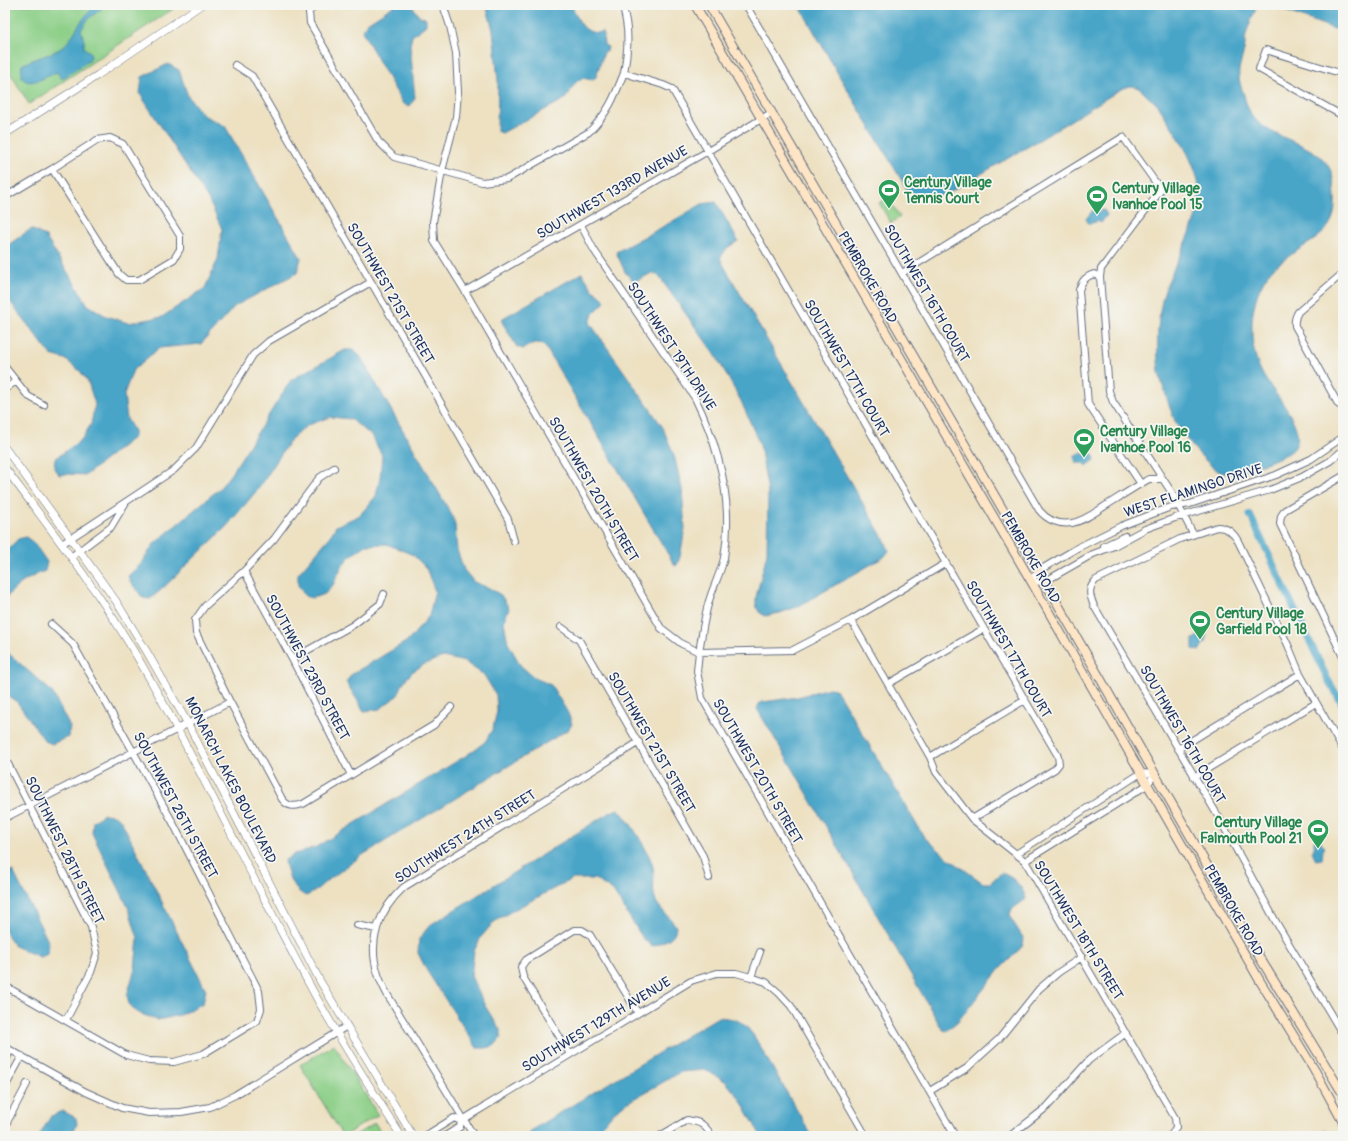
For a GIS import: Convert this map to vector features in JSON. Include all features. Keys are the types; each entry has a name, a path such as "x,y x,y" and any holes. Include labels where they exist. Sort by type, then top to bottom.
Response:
{"main road":[{"name":"PEMBROKE ROAD","path":"695,5 1148,785 1260,981 1314,1069 1343,1122"},
{"name":"PEMBROKE ROAD","path":"709,5 1240,922 1343,1094"}],"street":[{"path":"5,134 98,75 201,5"},
{"path":"315,5 309,12 310,23 378,141 394,157 442,172 482,182 507,179 589,132 598,123 613,102 624,73 628,48 627,18 622,5"},
{"path":"442,5 450,26 456,53 458,92 456,116 442,172"},
{"name":"SOUTHWEST 16TH COURT","path":"746,5 1039,510 1047,518 1052,520 1061,523 1072,523 1086,518 1140,484"},
{"path":"1343,74 1266,50 1259,69 1343,116"},
{"name":"SOUTHWEST 21ST STREET","path":"235,65 252,76 508,519 514,541"},
{"name":"SOUTHWEST 17TH COURT","path":"624,73 672,89 1058,756 1059,764 1055,769 972,819"},
{"name":"SOUTHWEST 133RD AVENUE","path":"465,291 708,151 771,112"},
{"path":"902,273 1123,137 1160,190 1101,268 1100,277 1109,396 1172,494 1192,534 1222,527 1235,535 1288,645 1300,674 1343,750"},
{"path":"5,197 97,140 110,138 123,144 180,236 180,249 174,259 139,280 126,280 119,274 52,169"},
{"name":"SOUTHWEST 20TH STREET","path":"442,172 433,222 434,241 465,291 661,628 682,644 699,652 697,671 702,698 955,1136"},
{"name":"SOUTHWEST 19TH DRIVE","path":"580,225 594,250 695,398 706,420 716,446 725,487 728,521 724,559 708,602 699,652"},
{"path":"1343,273 1298,312 1294,321 1295,326 1337,402 1339,405 1343,406"},
{"path":"1100,277 1094,274 1088,276 1082,282 1078,290 1088,404 1140,484 1149,479 1161,479"},
{"path":"62,544 174,470 196,448 253,355 269,341 371,282"},
{"path":"6,371 28,396 44,405"},
{"path":"5,389 16,382"},
{"name":"WEST FLAMINGO DRIVE","path":"1030,582 1038,571 1112,530 1155,513 1201,501 1276,475 1311,459 1343,437"},
{"name":"MONARCH LAKES BOULEVARD","path":"5,448 116,602 148,652 188,724 320,981 413,1136"},
{"name":"WEST FLAMINGO DRIVE","path":"1030,582 1044,582 1117,540 1138,531 1270,490 1302,477 1330,461 1343,450"},
{"name":"MONARCH LAKES BOULEVARD","path":"5,468 62,544 108,610 139,659 178,730 308,982 401,1136"},
{"path":"334,468 319,478 274,539 244,571 205,606 195,620 196,633 230,702 282,799 290,806 304,804 434,724 451,707"},
{"path":"1343,476 1289,507 1282,513 1280,524 1343,657"},
{"path":"71,557 111,526 127,500"},
{"path":"1112,530 1119,533 1117,540"},
{"name":"WEST FLAMINGO DRIVE","path":"1094,554 1114,546 1138,531"},
{"name":"SOUTHWEST 16TH COURT","path":"1192,534 1180,538 1096,580 1091,587 1090,596 1094,606 1218,816 1276,922 1343,1035"},
{"path":"1088,543 1094,554"},
{"path":"699,652 793,650 851,620 946,564"},
{"name":"SOUTHWEST 23RD STREET","path":"244,571 292,659 351,775"},
{"path":"292,659 353,624 380,604 384,594"},
{"name":"SOUTHWEST 18TH STREET","path":"851,620 930,757 936,772 972,819 1025,861 1175,1118 1176,1127 1169,1136"},
{"name":"SOUTHWEST 26TH STREET","path":"51,624 73,644 172,821 259,991 261,1009 257,1021 203,1054 174,1062 149,1061 126,1055 66,1020"},
{"name":"SOUTHWEST 21ST STREET","path":"561,626 579,640 639,742 703,856 709,878"},
{"path":"888,684 984,629"},
{"path":"1178,749 1300,674"},
{"path":"930,757 1025,700"},
{"path":"5,818 230,702"},
{"path":"1194,777 1316,703"},
{"name":"SOUTHWEST 24TH STREET","path":"474,1136 462,1120 387,994 378,974 373,949 376,929 381,915 394,895 404,887 639,742"},
{"name":"SOUTHWEST 28TH STREET","path":"5,758 91,927 97,953 91,972 66,1020"},
{"path":"1016,854 1141,773 1155,774 1148,785 1025,861"},
{"path":"1230,928 1240,922"},
{"path":"357,925 376,929"},
{"path":"570,1054 523,977 521,967 526,960 574,930 582,930 590,935 638,1013"},
{"path":"760,952 751,977 766,982 791,1006 866,1136"},
{"path":"930,1091 967,1068 999,1039 1039,989 1059,972 1082,957"},
{"name":"SOUTHWEST 129TH AVENUE","path":"445,1136 460,1127 462,1120 691,981 706,975 717,973 736,973 751,977"},
{"path":"5,986 66,1020"},
{"path":"5,1063 8,1049 86,1092 122,1108 149,1113 181,1112 210,1107 235,1095 346,1026"},
{"path":"1010,1136 1047,1107 1089,1060 1126,1033"},
{"path":"5,1087 8,1076 22,1056"},
{"path":"5,1126 27,1084"},
{"name":"SOUTHWEST 129TH AVENUE","path":"425,1136 454,1118 462,1120"},
{"path":"660,1136 687,1120 698,1122 706,1126 712,1136"},
{"path":"270,1135 285,1136"}],"green space":[{"path":"5,5 179,5 29,104 5,64"},
{"name":"Century Village Tennis Court","path":"888,198 900,217 891,223 879,203"},
{"path":"334,1044 378,1115 343,1136 300,1065"},
{"path":"375,1123 383,1136 354,1136"}],"water":[{"path":"96,5 106,5 88,19 81,30 84,48 90,52 91,57 88,61 62,79 57,72 33,82 27,82 22,74 22,65 60,49 69,40 84,18"},
{"path":"395,5 411,5 420,17 426,18 426,25 412,36 410,45 415,98 410,106 403,104 362,31 367,23"},
{"path":"486,5 571,5 582,26 591,32 603,32 604,45 608,47 607,51 604,52 596,77 593,80 582,78 575,83 565,99 502,133 497,131 498,81 493,30"},
{"path":"799,5 1260,5 1257,6 1248,28 1239,70 1240,83 1249,111 1264,127 1300,144 1322,158 1329,167 1333,179 1335,194 1334,216 1326,230 1269,273 1258,293 1254,308 1252,337 1256,359 1263,375 1283,403 1295,426 1298,437 1295,447 1287,454 1255,467 1237,472 1223,473 1211,466 1196,451 1178,427 1174,418 1159,372 1157,341 1160,309 1170,277 1190,234 1195,219 1199,189 1193,164 1156,102 1138,88 1134,86 1127,87 950,192 931,198 917,196 908,191"},
{"path":"1269,5 1343,5 1343,32"},
{"path":"168,64 179,70 188,96 203,115 225,126 301,258 297,273 235,306 201,344 159,348 133,370 124,394 127,419 134,431 134,437 86,475 59,475 54,469 55,459 82,439 91,424 95,404 88,382 80,371 65,359 51,355 5,295 5,247 31,229 45,236 88,305 106,316 128,323 162,317 205,288 218,259 222,229 209,201 140,94 142,77"},
{"path":"716,202 738,241 727,248 720,258 886,543 889,551 884,557 797,607 765,616 759,612 756,606 756,597 767,553 768,493 760,445 741,401 716,356 658,275 652,273 634,282 625,272 616,252 702,204"},
{"name":"Century Village Ivanhoe Pool 15","path":"1093,210 1096,212 1104,210 1107,215 1101,223 1098,221 1089,224 1086,219"},
{"path":"582,273 594,291 603,298 605,302 593,314 590,323 662,426 674,455 682,489 685,529 680,557 677,565 675,566 546,348 538,343 532,344 523,349 517,347 502,322 503,318"},
{"path":"345,350 353,350 360,356 453,517 457,550 464,570 474,582 501,595 509,608 504,622 508,643 521,666 535,678 551,685 568,713 572,724 569,729 361,856 314,892 306,896 297,890 291,881 285,860 295,854 316,847 467,755 485,742 493,728 497,711 496,695 484,675 465,662 443,657 425,664 412,672 403,683 398,695 380,709 364,711 346,682 352,674 409,640 429,616 435,591 426,568 413,555 387,544 366,545 349,557 341,568 333,585 325,594 312,598 305,596 298,585 298,574 329,538 336,526 360,515 376,496 380,478 382,455 371,435 350,419 331,417 308,425 291,439 259,488 226,527 161,590 150,599 143,598 128,576 141,564 154,544 220,488 233,471 291,380"},
{"name":"Century Village Ivanhoe Pool 16","path":"1082,452 1084,455 1093,454 1095,460 1086,466 1083,463 1076,463 1074,457"},
{"path":"26,537 34,543 47,562 45,571 22,582 5,600 5,552 18,539"},
{"name":"Century Village Garfield Pool 18","path":"1201,631 1206,633 1206,643 1204,643 1199,651 1193,649 1193,639 1196,638"},
{"path":"5,646 8,653 52,692 70,727 68,737 52,744 45,741 17,702 5,694"},
{"path":"829,688 835,689 839,694 924,837 948,858 983,883 990,883 1001,873 1005,874 1020,886 1025,895 1026,899 1011,910 1010,917 1024,939 1023,944 999,970 958,1021 946,1031 942,1029 795,772 757,709 759,704 763,702 798,697"},
{"path":"618,809 633,828 648,853 653,867 655,899 676,926 674,934 669,939 653,946 644,940 613,891 595,879 572,879 510,912 494,922 481,937 474,951 471,976 485,1006 501,1031 501,1038 494,1046 477,1048 427,971 418,953 419,939 430,925 609,813"},
{"path":"104,814 114,815 121,820 206,990 203,1003 180,1015 158,1020 138,1013 129,1004 127,995 135,969 138,938 128,907 92,833 93,821"},
{"name":"Century Village Falmouth Pool 21","path":"1314,840 1320,840 1325,848 1323,850 1322,859 1316,860 1312,851 1314,849"},
{"path":"5,871 13,871 49,943 48,954 40,957 14,946 5,931"},
{"path":"718,1017 743,1023 754,1036 812,1136 761,1136 740,1099 725,1081 705,1070 681,1072 628,1102 614,1112 598,1131 597,1136 528,1136 533,1129"},
{"path":"63,1111 76,1118 77,1124 71,1136 39,1136 51,1116"}],"waterway":[{"path":"1250,515 1328,680 1343,705"},
{"path":"1320,1136 1325,1133"}],"place":[{"name":"Century Village Tennis Court","path":"889,210"},
{"name":"Century Village Ivanhoe Pool 15","path":"1097,216"},
{"name":"Century Village Ivanhoe Pool 16","path":"1084,458"},
{"name":"Century Village Garfield Pool 18","path":"1200,640"},
{"name":"Century Village Falmouth Pool 21","path":"1318,850"}]}
